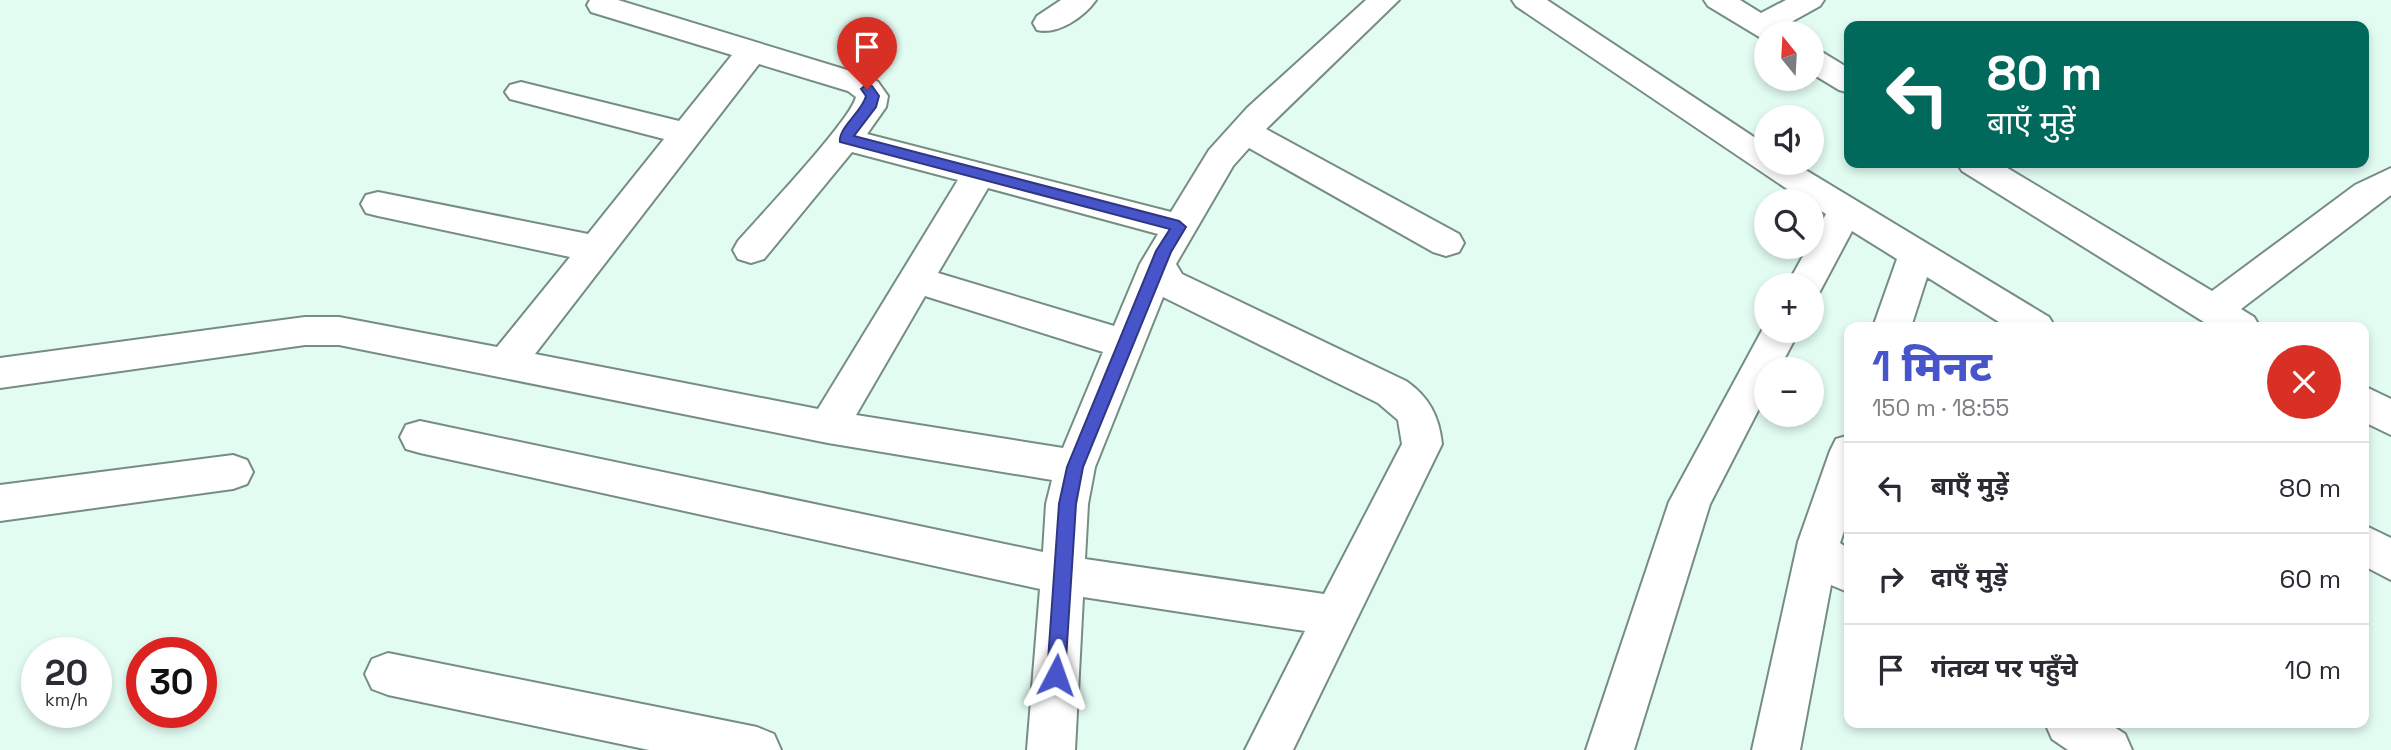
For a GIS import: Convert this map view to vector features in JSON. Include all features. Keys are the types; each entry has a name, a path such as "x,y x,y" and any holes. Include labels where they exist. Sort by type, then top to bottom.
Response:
{"street":[{"path":"1048,23 1081,0"},
{"path":"1051,750 1067,504 1075,467 1158,264 1221,158 1384,0"},
{"path":"1527,0 1754,153"},
{"path":"1719,0 1754,22"},
{"path":"1779,21 1808,0"},
{"path":"602,5 859,84 872,96 870,107 845,139 751,250"},
{"path":"506,364 752,51"},
{"path":"1824,67 1844,79"},
{"path":"521,92 687,134"},
{"path":"1245,132 1446,243"},
{"path":"845,139 1179,227"},
{"path":"1982,168 2227,319 2367,194 2389,183"},
{"path":"828,428 979,174"},
{"path":"1789,175 2028,322"},
{"path":"378,204 596,249"},
{"path":"1812,273 1846,210"},
{"path":"1894,322 1917,253"},
{"path":"1158,264 1161,275 1169,284 1392,392 1408,402 1421,420 1422,444 1269,750"},
{"path":"916,280 1126,344"},
{"path":"0,373 305,331 339,331 828,428 1075,467"},
{"path":"1610,750 1690,502 1774,343"},
{"path":"2369,405 2391,419"},
{"path":"419,438 1062,575 1336,617"},
{"path":"0,503 233,471"},
{"path":"1776,750 1800,625 1834,563 1844,494"},
{"path":"2369,546 2391,561"},
{"path":"388,674 757,750"},
{"path":"2075,728 2108,750"}],"route":[{"path":"867,89 872,96 870,107 845,139 1179,227 1164,251 1075,467 1067,504 1056,675"}]}
